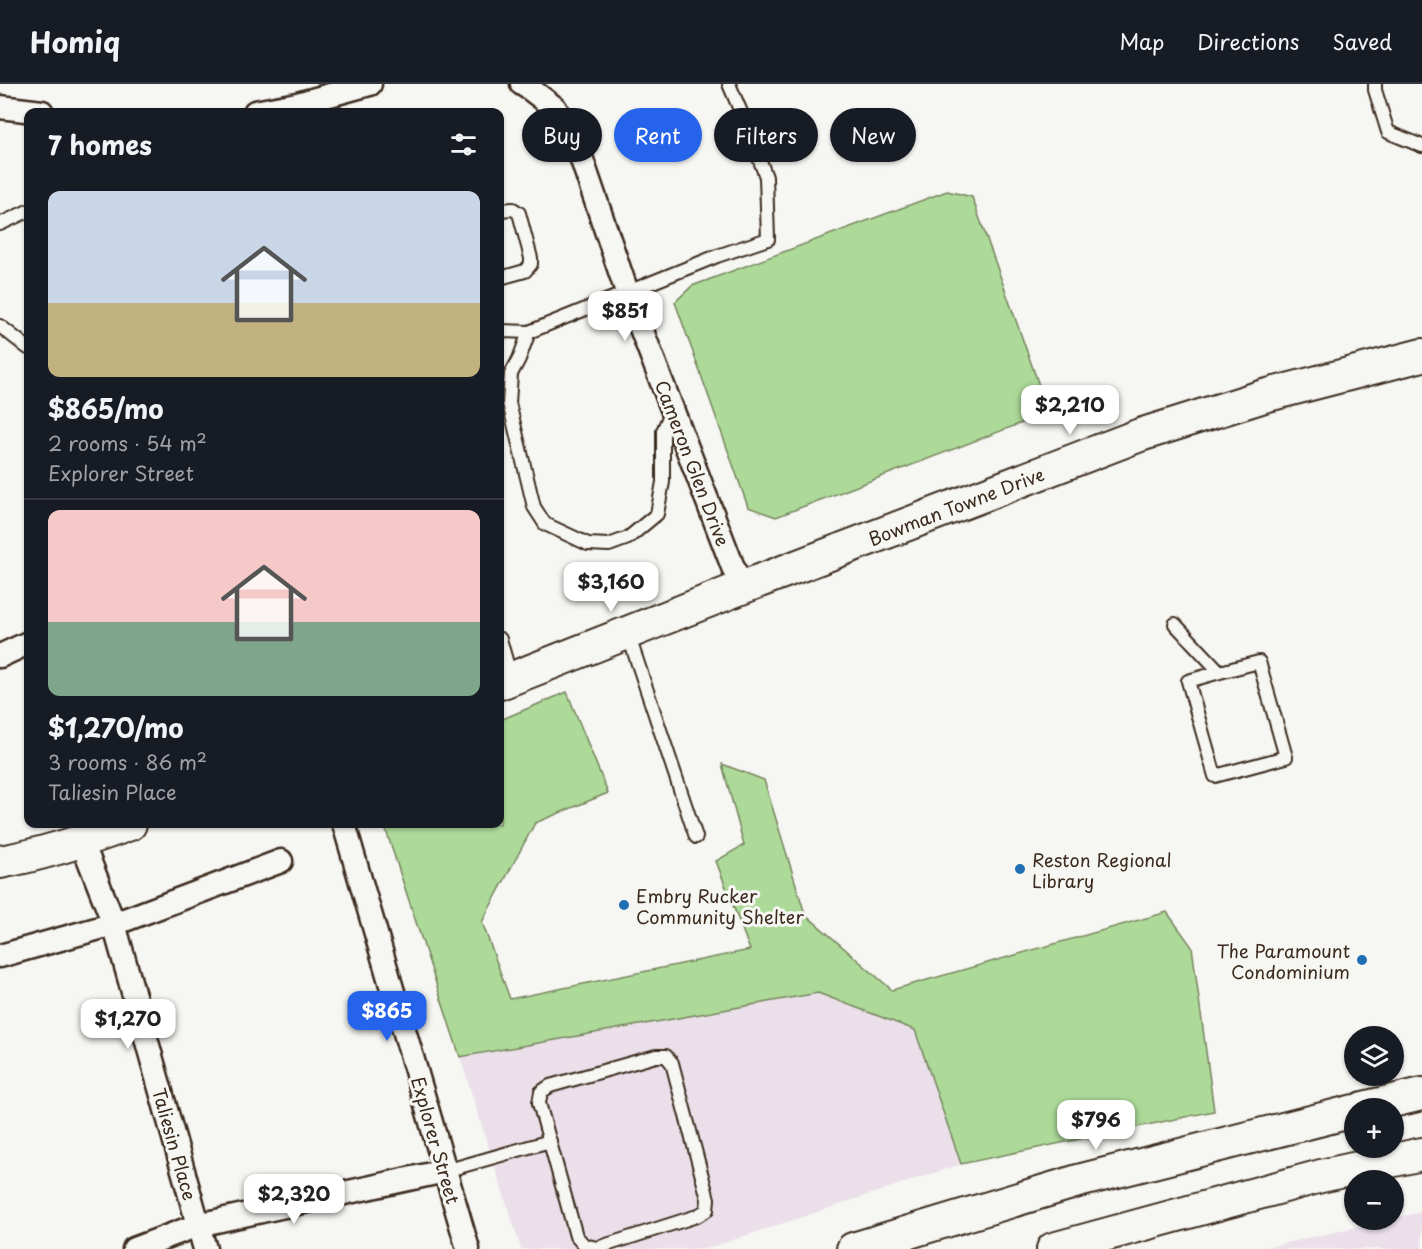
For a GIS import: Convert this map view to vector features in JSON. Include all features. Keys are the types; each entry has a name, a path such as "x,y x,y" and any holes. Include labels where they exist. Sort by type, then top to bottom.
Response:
{"street":[{"name":"Cameron Glen Drive","path":"522,84 555,108 580,154 627,292 741,588"},
{"path":"276,108 356,86"},
{"path":"0,107 24,110"},
{"name":"Bowman Towne Drive","path":"506,681 1140,435 1264,396 1422,355"},
{"path":"0,656 24,645"},
{"path":"0,862 30,857 119,828"},
{"name":"Explorer Street","path":"345,828 468,1249"},
{"name":"Taliesin Place","path":"82,842 114,924 205,1249"},
{"path":"0,956 114,924 281,861"},
{"path":"1404,1098 1422,1094"},
{"path":"853,1249 1078,1181 1344,1114"},
{"path":"1053,1249 1106,1242 1322,1176 1422,1154"},
{"name":"Taliesin Place","path":"134,1249 198,1225 446,1172"}],"lane":[{"path":"504,331 529,332 717,256 768,239 766,177 729,84"},
{"path":"1375,84 1388,132 1422,146"},
{"path":"504,210 513,209 519,213 531,264 525,270 504,277"},
{"path":"0,224 24,213"},
{"path":"0,326 24,345"},
{"path":"529,332 511,374 509,403 534,507 545,524 588,544 609,545 628,538 657,514 663,482 663,431 673,409"},
{"path":"1175,624 1220,672"},
{"path":"628,633 696,837"},
{"path":"1259,662 1286,757 1215,776 1188,681 1220,672 1259,662"},
{"path":"656,1056 666,1056 672,1063 708,1198 707,1210 697,1216 597,1248 584,1245 576,1236 550,1142 539,1103 541,1092 550,1086 656,1056"},
{"path":"446,1172 550,1142"}],"shaded area":[{"path":"818,993 915,1030 961,1164 706,1249 521,1249 460,1057"},
{"path":"1422,1212 1422,1249 1258,1249 1344,1230 1404,1230 1404,1216"}],"green space":[{"path":"947,191 972,197 1045,402 1027,421 776,517 748,507 675,302 692,286"},
{"path":"567,692 608,793 535,823 482,922 510,999 750,950 716,861 744,845 722,764 764,780 805,914 892,990 1167,912 1192,947 1214,1111 961,1164 915,1030 818,993 460,1057 385,828 504,828 504,718"}],"place":[{"name":"Reston Regional Library","path":"1020,869"},
{"name":"Embry Rucker Community Shelter","path":"624,905"},
{"name":"The Paramount Condominium","path":"1362,960"}]}
